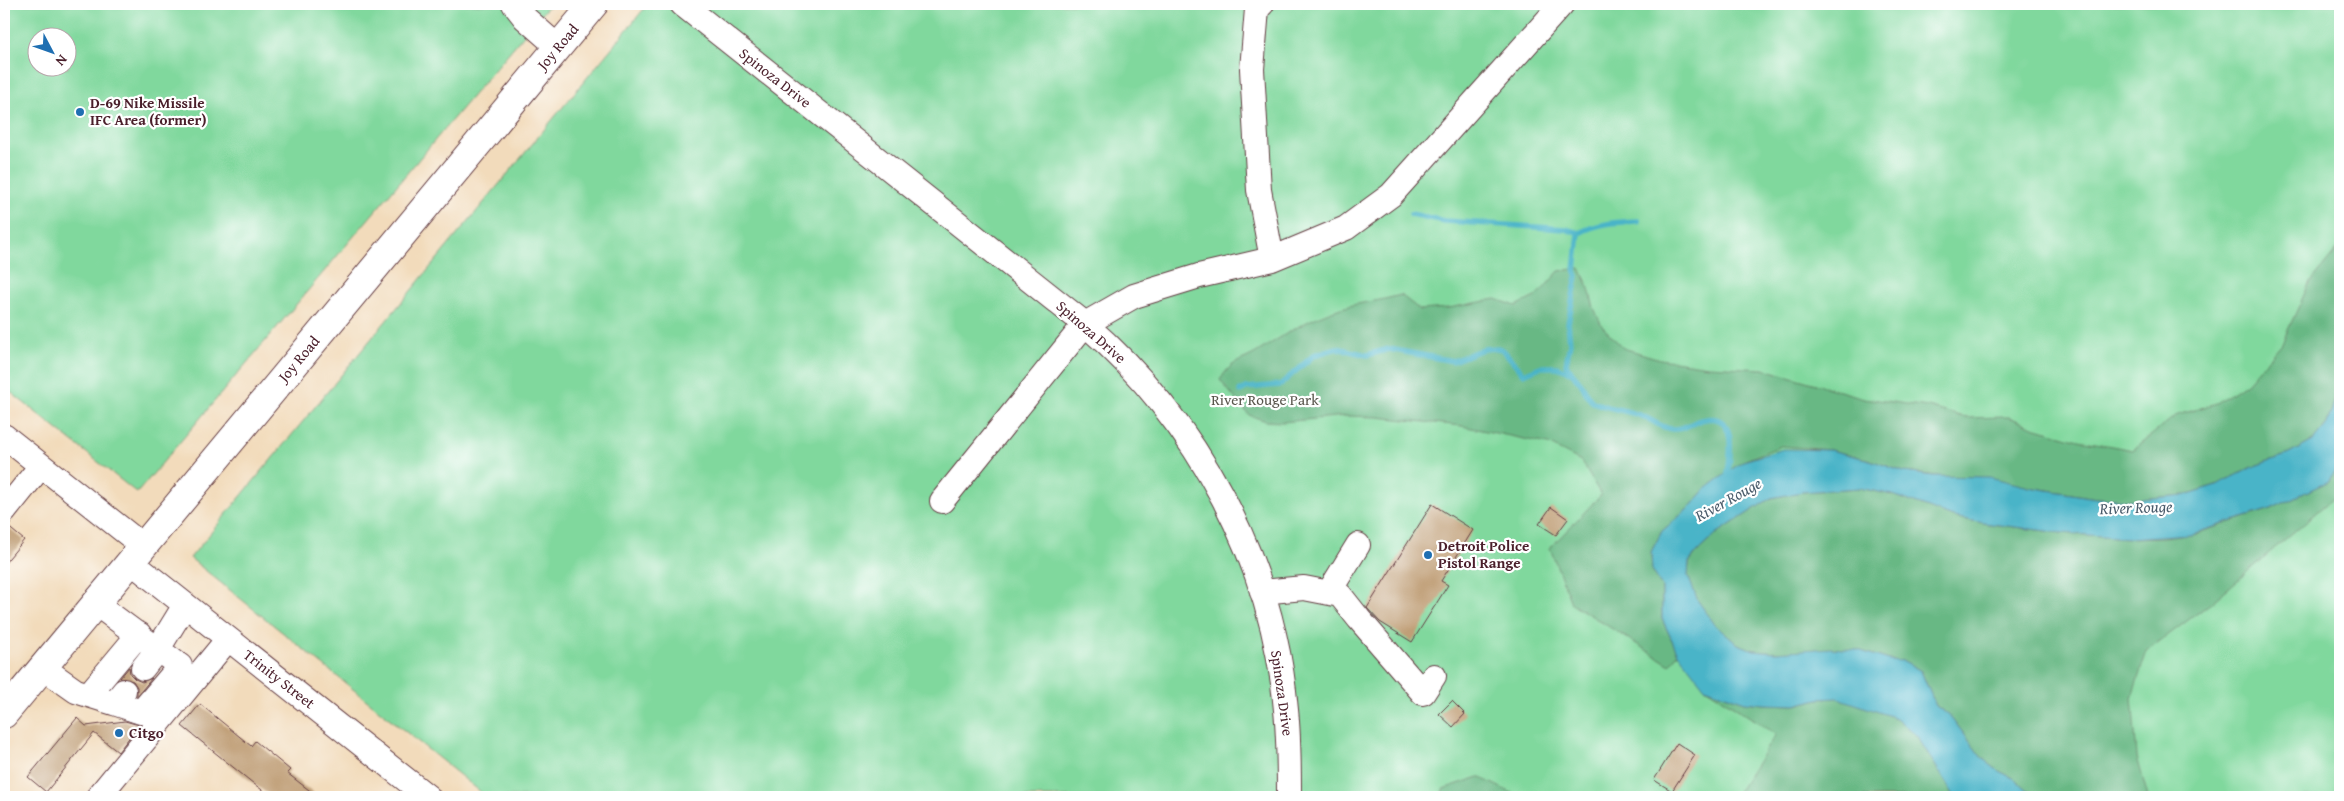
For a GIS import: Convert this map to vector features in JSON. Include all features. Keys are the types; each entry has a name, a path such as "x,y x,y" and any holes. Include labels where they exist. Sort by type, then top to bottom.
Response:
{"main road":[{"name":"Joy Road","path":"4,714 594,4"}],"street":[{"path":"514,4 525,18 558,47"},
{"name":"Spinoza Drive","path":"682,4 1085,324 1138,374 1194,446 1238,526 1262,592 1275,639 1286,708 1289,744 1289,797"},
{"path":"1262,4 1257,9 1252,69 1259,190 1272,258"},
{"path":"942,501 1085,324 1134,296 1198,276 1272,258 1346,228 1391,195 1562,4"},
{"name":"Trinity Street","path":"4,436 41,466 137,554 185,605 428,797"},
{"path":"4,512 41,466"},
{"path":"1329,592 1358,545"},
{"path":"1262,592 1304,588 1340,595 1423,693 1434,676"},
{"path":"42,667 76,690 90,694 120,696 141,712 180,666 95,603"},
{"path":"143,668 158,649 185,605"},
{"path":"90,694 139,634"},
{"path":"98,797 228,639"}],"green space":[{"path":"4,4 550,4 137,493 4,387"},
{"name":"River Rouge Park","path":"648,4 2340,4 2340,797 487,797 190,558"},
{"path":"2340,246 2340,384 2327,424 2313,441 2289,454 2253,467 2217,485 2185,495 2130,500 2096,498 2029,487 1904,472 1870,460 1830,450 1781,446 1743,461 1707,488 1689,508 1662,531 1651,552 1652,572 1662,587 1662,619 1678,653 1670,665 1571,603 1550,548 1601,495 1581,461 1548,444 1462,426 1378,417 1346,416 1282,422 1266,421 1249,415 1220,380 1229,368 1237,362 1309,321 1341,308 1401,295 1420,310 1449,308 1496,299 1516,306 1537,296 1559,271 1580,268 1602,326 1623,348 1660,359 1708,366 1764,369 1864,398 1928,407 1967,418 2009,417 2036,428 2079,440 2133,450 2175,416 2217,403 2249,381 2282,343 2309,284"},
{"path":"2340,462 2340,492 2211,603 2147,651 2132,697 2137,757 2148,797 2034,797 2015,779 1997,770 1982,758 1951,717 1936,706 1921,671 1904,661 1889,660 1858,650 1776,652 1753,650 1736,643 1716,626 1698,601 1688,576 1689,563 1699,550 1716,534 1771,498 1802,492 1859,488 1893,495 1953,517 1983,523 2062,533 2129,538 2163,537 2197,533 2271,509 2329,481"},
{"path":"1705,688 1745,702 1764,704 1796,705 1818,699 1840,697 1896,718 1917,736 1955,797 1735,797 1776,734"},
{"path":"1479,777 1520,797 1442,797 1443,789"}],"water":[{"name":"River Rouge","path":"2340,384 2340,462 2329,481 2271,509 2192,534 2129,538 2062,533 1983,523 1953,517 1893,495 1859,488 1802,492 1771,498 1716,534 1689,562 1688,576 1698,601 1716,626 1736,643 1753,650 1776,652 1830,648 1858,650 1889,660 1904,661 1921,671 1936,706 1951,717 1982,758 1997,770 2015,779 2034,797 1955,797 1917,736 1896,718 1838,698 1818,699 1796,705 1764,704 1745,702 1705,688 1678,653 1662,619 1662,587 1652,572 1651,552 1662,531 1689,508 1707,488 1743,461 1783,449 1830,450 1870,460 1904,472 1933,476 1990,477 2029,487 2096,498 2130,500 2185,495 2217,485 2253,467 2289,454 2313,441 2327,424"}],"building":[{"name":"Detroit Police Pistol Range","path":"1432,504 1473,530 1441,581 1448,585 1412,642 1380,622 1367,608"},
{"path":"1551,507 1568,519 1556,535 1539,524"},
{"path":"4,525 24,540 4,564"},
{"path":"129,667 130,674 135,679 142,682 152,678 137,696 137,687 133,681 120,678"},
{"path":"1452,701 1465,714 1453,727 1439,714"},
{"path":"200,704 251,746 255,741 290,770 287,773 318,797 272,797 254,784 182,726"},
{"path":"77,718 86,726 125,721 139,725 118,752 94,733 46,792 28,777"},
{"path":"1677,743 1695,755 1672,791 1654,780"}],"waterway":[{"path":"1411,214 1444,221 1565,229 1579,233 1601,225 1638,221"},
{"path":"1579,233 1575,271 1577,276 1568,323 1570,343 1566,364 1569,369 1593,402 1638,415 1661,426 1676,429 1701,420 1713,419 1722,422 1730,438 1730,460 1727,479"},
{"path":"1240,391 1246,388 1280,385 1314,355 1337,348 1367,355 1389,349 1453,361 1483,349 1498,348 1503,350 1524,374 1540,367 1557,367 1570,372"}],"place":[{"name":"D-69 Nike Missile IFC Area (former)","path":"80,112"},
{"name":"Detroit Police Pistol Range","path":"1428,555"},
{"name":"Citgo","path":"119,733"}]}
